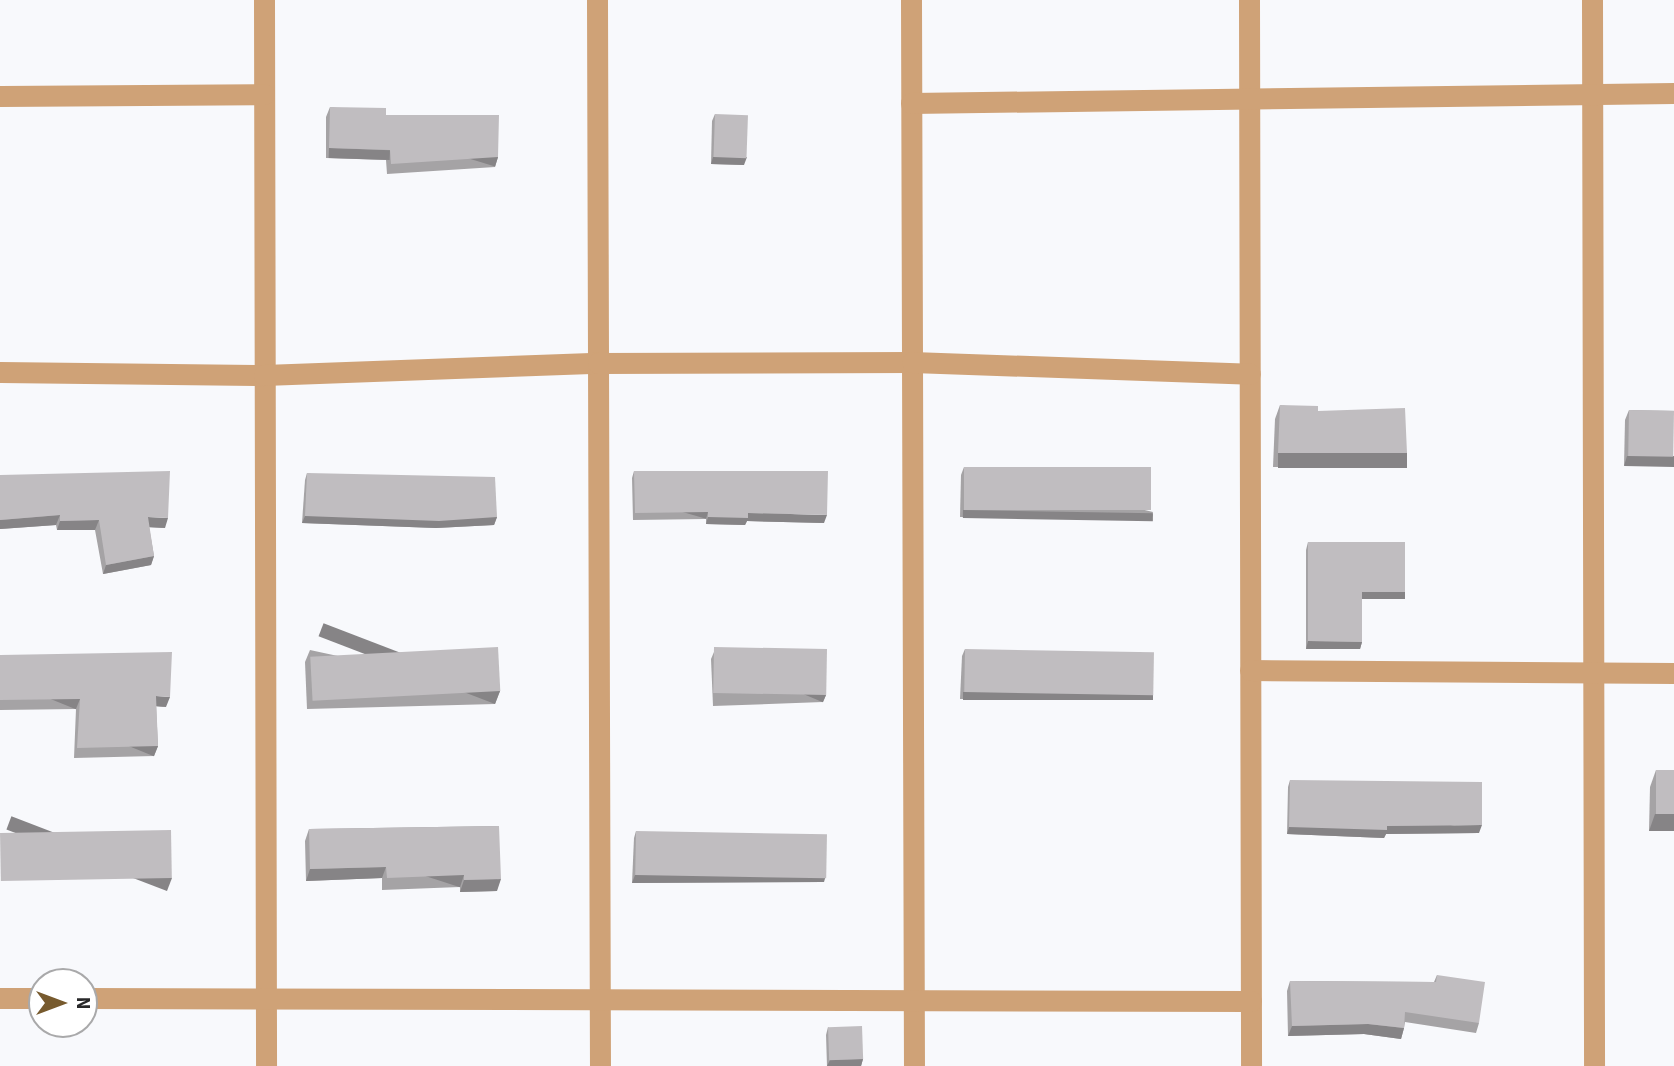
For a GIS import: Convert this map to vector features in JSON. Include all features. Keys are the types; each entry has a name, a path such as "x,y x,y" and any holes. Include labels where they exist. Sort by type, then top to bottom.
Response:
{"street":[{"path":"264,0 266,1066"},
{"path":"597,0 600,1066"},
{"path":"911,0 914,1066"},
{"path":"1249,0 1251,1066"},
{"path":"1592,0 1594,1066"},
{"path":"911,103 1674,93"},
{"path":"0,96 264,94"},
{"path":"0,372 264,375 598,363 912,362 1250,374"},
{"path":"1250,670 1674,673"},
{"path":"0,998 28,998"},
{"path":"98,998 1251,1001"}],"building":[{"path":"330,107 386,108 386,115 499,115 498,157 391,164 390,150 329,148"},
{"path":"715,114 748,115 746,158 713,157"},
{"path":"1280,405 1318,406 1318,411 1405,408 1407,453 1278,453"},
{"path":"1629,410 1674,411 1673,457 1628,456"},
{"path":"964,467 1151,467 1151,510 964,510"},
{"path":"170,471 168,518 148,517 154,556 106,565 99,520 60,521 60,515 0,520 0,475"},
{"path":"634,471 828,471 827,515 748,513 748,518 708,517 708,512 635,513"},
{"path":"307,473 495,477 497,517 439,521 305,516"},
{"path":"1308,542 1405,542 1405,592 1362,592 1362,642 1308,641"},
{"path":"498,647 500,691 313,701 310,657"},
{"path":"714,647 827,649 826,695 713,693"},
{"path":"965,649 1154,652 1153,695 964,692"},
{"path":"172,652 170,697 156,696 158,746 77,748 80,699 0,700 0,655"},
{"path":"1656,770 1674,770 1674,814 1656,814"},
{"path":"1290,780 1482,782 1482,825 1387,826 1387,830 1289,827"},
{"path":"499,826 501,879 464,880 464,875 387,878 386,867 310,869 309,829"},
{"path":"171,830 172,878 1,881 0,833"},
{"path":"636,831 827,834 826,878 635,875"},
{"path":"1437,975 1485,982 1479,1023 1405,1012 1404,1028 1368,1024 1292,1026 1290,981 1436,982"},
{"path":"862,1026 863,1059 829,1060 828,1027"}]}
